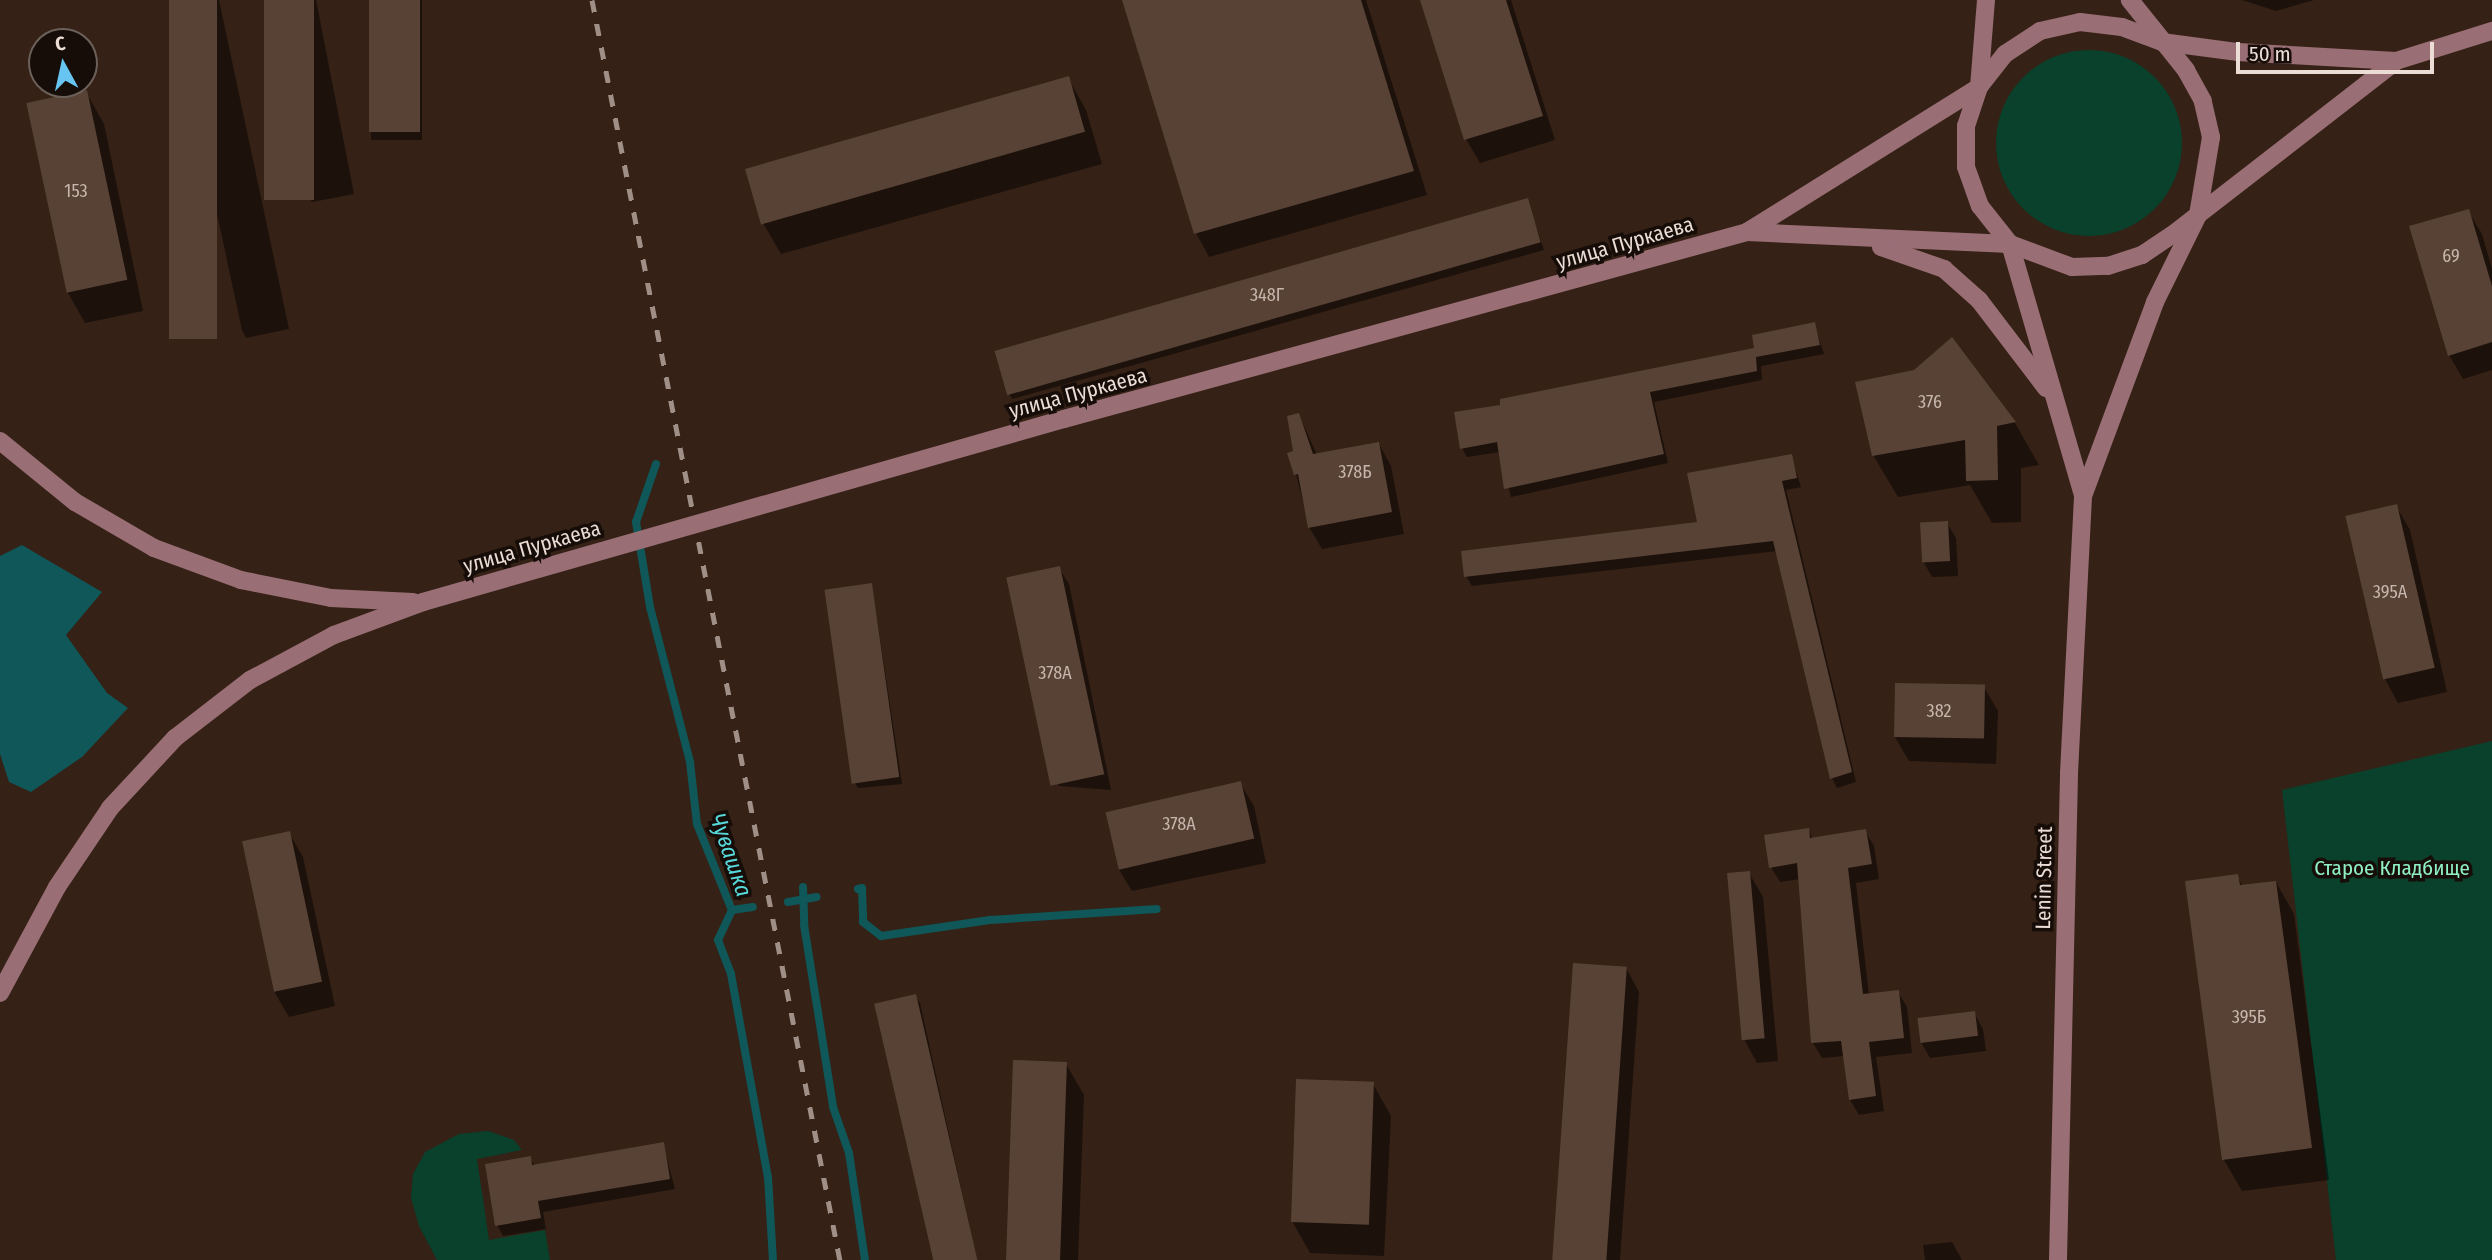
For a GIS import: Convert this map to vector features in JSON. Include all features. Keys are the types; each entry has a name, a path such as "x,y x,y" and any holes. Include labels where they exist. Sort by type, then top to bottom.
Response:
{"main road":[{"path":"1986,0 1979,86 1966,126 1966,167 1980,206 2010,244 2051,395 2083,496"},
{"path":"2083,496 2155,302 2198,215 2211,137 2203,102 2130,0"},
{"path":"1747,232 1979,86 2005,54 2053,28 2080,22 2108,25 2162,42 2238,52 2396,61"},
{"path":"1747,232 2010,244 2072,267 2108,266 2143,255 2396,61 2492,31"},
{"name":"улица Пуркаева","path":"423,602 1064,419 1747,232"},
{"path":"1808,235 1901,251 1944,269 1979,300 2051,395"},
{"path":"2,443 75,502 155,548 228,576 331,598 423,602"},
{"name":"Lenin Street","path":"2058,1260 2069,773 2083,496"},
{"path":"0,993 57,887 110,808 175,738 250,680 334,635 423,602"}],"green space":[{"path":"2089,50 2124,57 2155,77 2175,108 2182,143 2175,178 2155,209 2124,229 2089,236 2054,229 2023,209 2003,178 1996,143 2003,108 2023,77 2054,57"},
{"name":"Старое Кладбище","path":"2492,741 2492,1260 2336,1260 2282,790"},
{"path":"488,1131 514,1140 522,1150 477,1159 489,1240 545,1230 550,1260 437,1260 419,1226 411,1198 413,1174 425,1152 459,1134"}],"water":[{"path":"22,545 102,592 66,635 107,693 128,708 82,757 31,792 9,782 0,754 0,556"}],"building":[{"path":"169,0 217,0 217,339 169,339"},
{"path":"264,0 314,0 314,200 264,200"},
{"path":"369,0 420,0 420,132 369,132"},
{"path":"1122,0 1361,0 1414,171 1194,234"},
{"path":"1420,0 1506,0 1543,116 1464,140"},
{"path":"1069,76 1085,132 761,225 745,169"},
{"path":"49,98 89,98 127,280 67,293 26,103"},
{"path":"1528,198 1541,242 1007,395 994,351"},
{"path":"2469,209 2492,286 2492,342 2448,356 2409,226"},
{"path":"1815,322 1820,345 1756,357 1757,371 1650,392 1664,454 1504,489 1497,442 1460,449 1454,412 1500,405 1500,399 1754,348 1752,335"},
{"path":"1952,337 2016,422 1997,426 1998,480 1966,481 1965,440 1872,456 1855,382 1914,370"},
{"path":"1299,413 1313,454 1379,442 1392,512 1308,528 1298,474 1294,475 1287,453 1293,451 1287,416"},
{"path":"1792,454 1797,478 1782,481 1852,772 1830,779 1773,541 1464,577 1461,551 1697,522 1687,473"},
{"path":"2397,504 2435,668 2383,680 2345,516"},
{"path":"1948,521 1950,561 1922,562 1920,522"},
{"path":"1060,566 1104,774 1050,786 1006,577"},
{"path":"872,583 899,777 852,784 824,590"},
{"path":"1895,683 1985,685 1984,739 1894,737"},
{"path":"1241,781 1254,838 1119,870 1106,812"},
{"path":"1809,828 1810,838 1866,829 1872,864 1848,868 1863,994 1899,990 1904,1038 1869,1042 1876,1096 1849,1100 1841,1041 1811,1043 1797,863 1769,868 1764,835"},
{"path":"290,831 322,982 274,992 242,841"},
{"path":"1750,871 1765,1038 1742,1040 1727,873"},
{"path":"2238,874 2240,885 2276,881 2312,1148 2222,1160 2185,881"},
{"path":"1573,963 1627,967 1606,1260 1552,1260"},
{"path":"916,994 977,1260 933,1260 874,1004"},
{"path":"1975,1011 1978,1036 1920,1043 1917,1018"},
{"path":"1013,1060 1067,1062 1060,1260 1006,1260"},
{"path":"1296,1079 1374,1082 1369,1225 1291,1222"},
{"path":"664,1142 670,1179 538,1201 541,1218 495,1226 485,1164 531,1156 532,1165"}],"waterway":[{"name":"Чувашка","path":"656,464 636,522 650,607 690,762 697,824 732,910 718,940 731,974 768,1177 773,1260"},
{"path":"803,887 804,925 833,1107 849,1153 865,1260"},
{"path":"858,889 862,888 863,922 881,936 990,920 1157,909"},
{"path":"788,902 817,897"},
{"path":"732,910 753,907"}],"railway":[{"path":"592,0 840,1260"}]}
